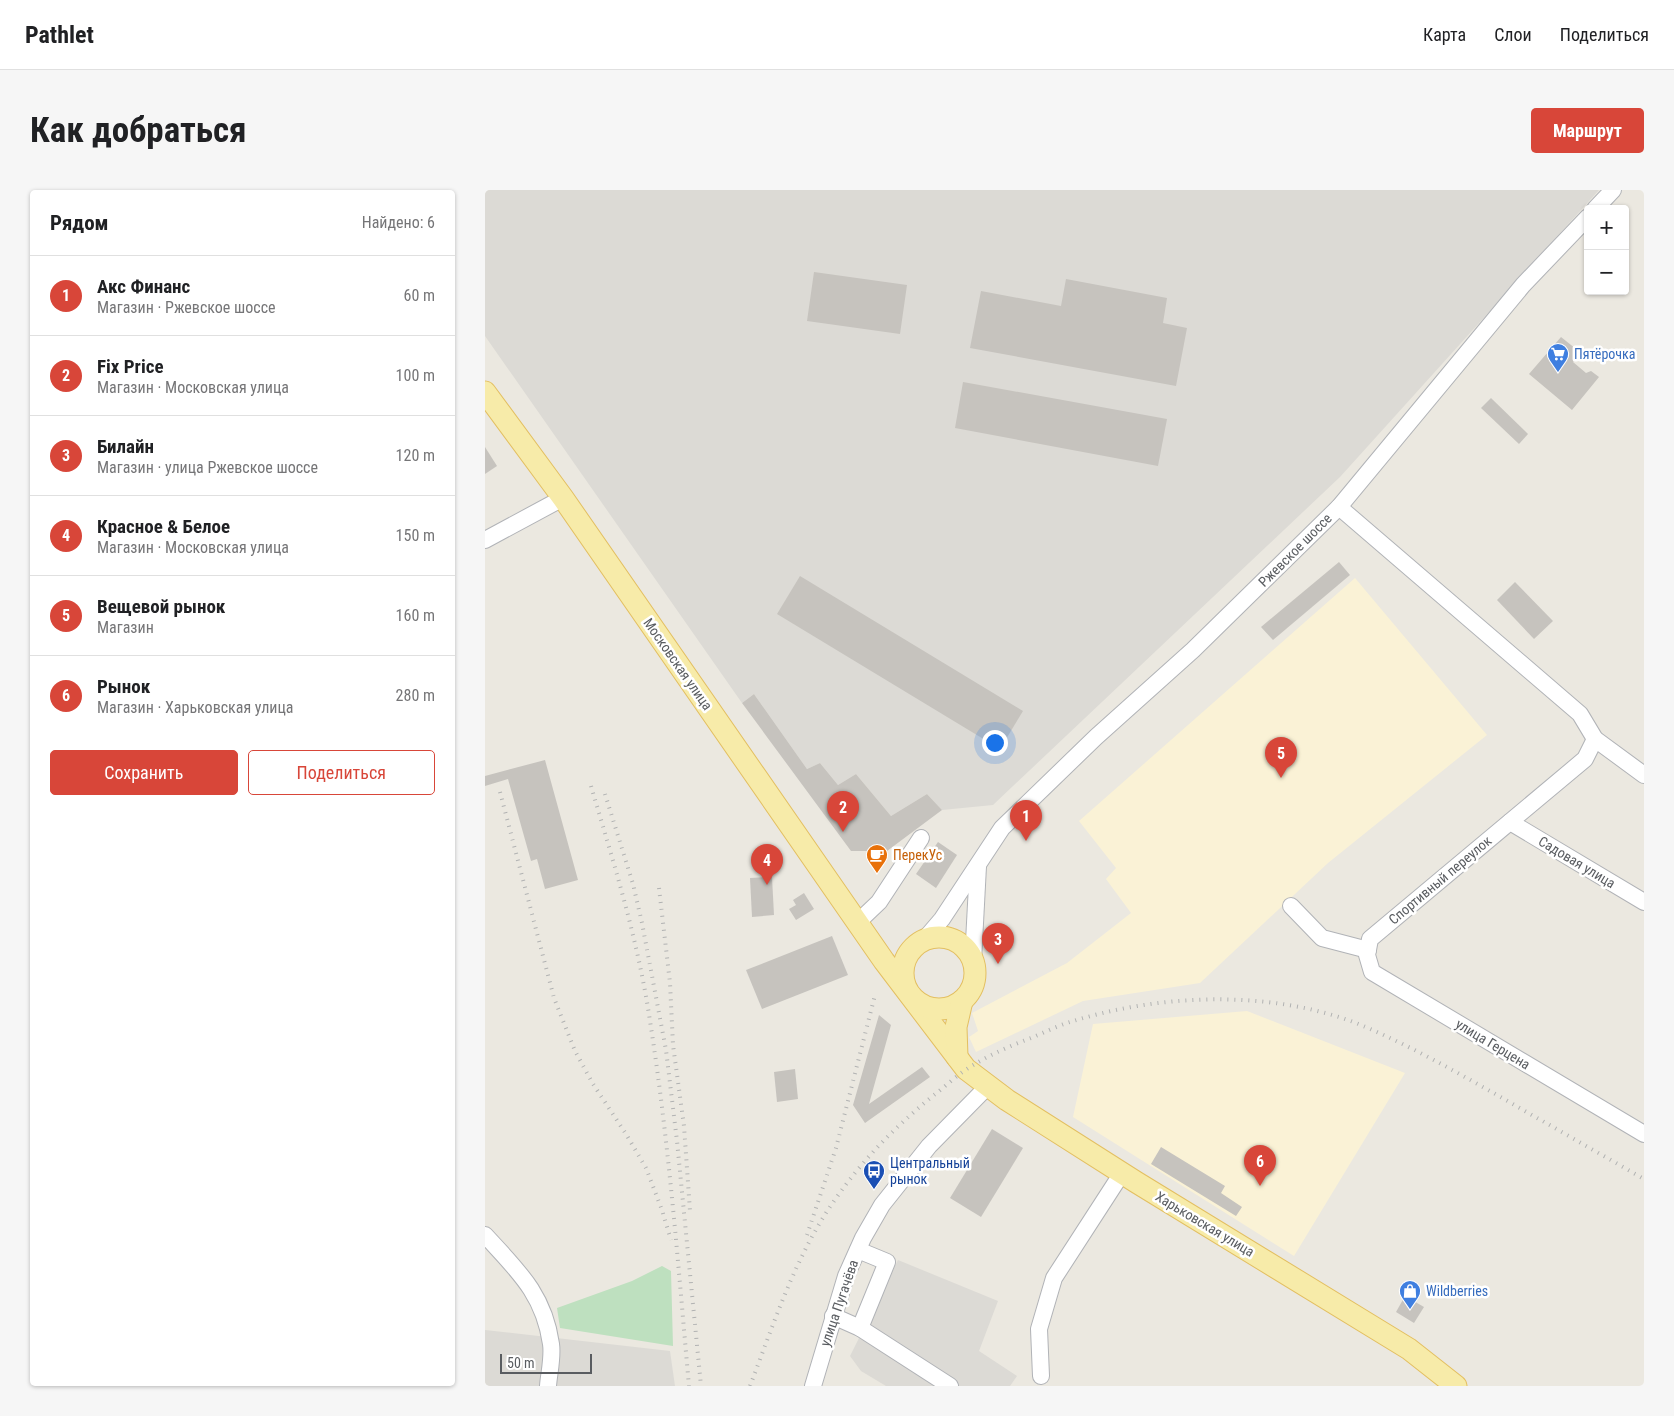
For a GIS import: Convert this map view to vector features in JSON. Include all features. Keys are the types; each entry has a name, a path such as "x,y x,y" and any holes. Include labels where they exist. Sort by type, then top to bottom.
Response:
{"main road":[{"name":"Московская улица","path":"485,392 563,498 890,969 910,995"},
{"path":"863,930 882,943 896,946 934,937 944,937 962,945 969,952 973,961 974,982 962,1001 954,1006 935,1009 917,1002 910,995 903,979 905,961 914,947 923,940"},
{"name":"Харьковская улица","path":"910,995 966,1069 1007,1100 1122,1173 1409,1349 1456,1386"},
{"path":"957,1057 956,1027 962,1001"}],"street":[{"path":"1599,205 1613,190"},
{"name":"Ржевское шоссе","path":"923,940 942,919 1002,828 1096,737 1193,650 1339,507 1523,285 1584,220"},
{"path":"485,540 563,498"},
{"path":"1339,507 1580,714 1595,739 1644,775"},
{"name":"Спортивный переулок","path":"1369,945 1585,759 1595,739"},
{"name":"Садовая улица","path":"1510,822 1644,902"},
{"path":"863,930 921,838"},
{"path":"973,961 979,861"},
{"path":"1291,906 1322,938 1369,945"},
{"name":"улица Герцена","path":"1369,945 1367,956 1372,972 1644,1134"},
{"name":"улица Пугачёва","path":"813,1386 846,1276 882,1205 929,1146 988,1086"},
{"path":"1041,1376 1039,1329 1054,1278 1122,1173"},
{"path":"485,1235 525,1279 542,1308 551,1345 548,1386"},
{"path":"858,1250 887,1262 860,1328"},
{"path":"833,1316 860,1328 950,1386"}],"shaded area":[{"path":"485,190 1599,190 1340,477 993,805 942,810 927,794 891,816 856,774 838,785 820,763 807,769 754,694 742,703 485,336"},
{"path":"1355,578 1487,735 1328,863 1200,983 1083,1001 976,1052 969,1037 978,1031 972,1013 1067,963 1131,913 1106,879 1116,868 1079,821"},
{"path":"1247,1011 1405,1073 1294,1256 1073,1117 1093,1024"},
{"path":"898,1260 998,1301 979,1351 1017,1376 1010,1386 886,1386 861,1371 850,1356"},
{"path":"485,1330 670,1351 675,1386 485,1386"}],"green space":[{"path":"662,1266 671,1271 673,1346 560,1328 557,1308 632,1281"}],"building":[{"path":"814,272 907,285 900,334 807,321"},
{"path":"1066,279 1167,298 1163,323 1187,328 1176,386 970,348 981,291 1061,306"},
{"path":"1561,337 1581,353 1573,362 1586,373 1591,371 1599,377 1572,410 1529,374"},
{"path":"963,382 1167,419 1158,466 955,428"},
{"path":"1491,398 1528,434 1519,444 1481,408"},
{"path":"485,447 497,466 485,474"},
{"path":"1339,562 1350,575 1273,640 1261,627"},
{"path":"800,576 1023,711 1000,749 777,614"},
{"path":"1515,582 1553,621 1534,639 1497,600"},
{"path":"754,694 807,769 820,763 838,785 856,774 891,816 927,794 942,810 887,851 851,851 742,703"},
{"path":"545,760 578,880 545,889 537,859 531,861 508,779 485,786 485,776"},
{"path":"938,842 957,855 936,888 916,874"},
{"path":"772,877 774,915 752,917 750,878"},
{"path":"804,893 814,909 796,920 789,909 796,905 793,900"},
{"path":"832,936 848,975 762,1009 746,970"},
{"path":"879,1015 891,1025 869,1104 922,1067 930,1077 865,1123 853,1105"},
{"path":"795,1069 798,1099 777,1102 774,1072"},
{"path":"992,1129 1023,1148 981,1217 950,1198"},
{"path":"1161,1147 1225,1186 1221,1193 1242,1207 1236,1216 1151,1164"},
{"name":"Wildberries","path":"1405,1296 1424,1307 1414,1323 1396,1312"}],"railway":[{"path":"591,786 617,873 632,932 650,1021 668,1157 689,1386"},
{"path":"500,792 554,998 575,1051 593,1084 646,1168 671,1240"},
{"path":"605,794 633,884 666,1050 677,1141 701,1386"},
{"path":"659,888 670,983 673,1045 684,1126 690,1211"},
{"path":"807,1235 836,1148 875,995"},
{"path":"750,1386 786,1291 820,1222 857,1171 880,1144 934,1095 961,1073 977,1063 1058,1026 1102,1013 1175,1001 1212,999 1249,1000 1322,1012 1356,1023 1428,1057 1644,1179"}],"place":[{"name":"Пятёрочка","path":"1558,373"},
{"name":"Вещевой рынок","path":"1281,778"},
{"name":"Fix Price","path":"843,832"},
{"name":"Акс Финанс","path":"1026,841"},
{"name":"ПерекУс","path":"877,874"},
{"name":"Красное & Белое","path":"767,885"},
{"name":"Билайн","path":"998,964"},
{"name":"Рынок","path":"1260,1186"},
{"name":"Центральный рынок","path":"874,1190"},
{"name":"Wildberries","path":"1410,1310"}]}
